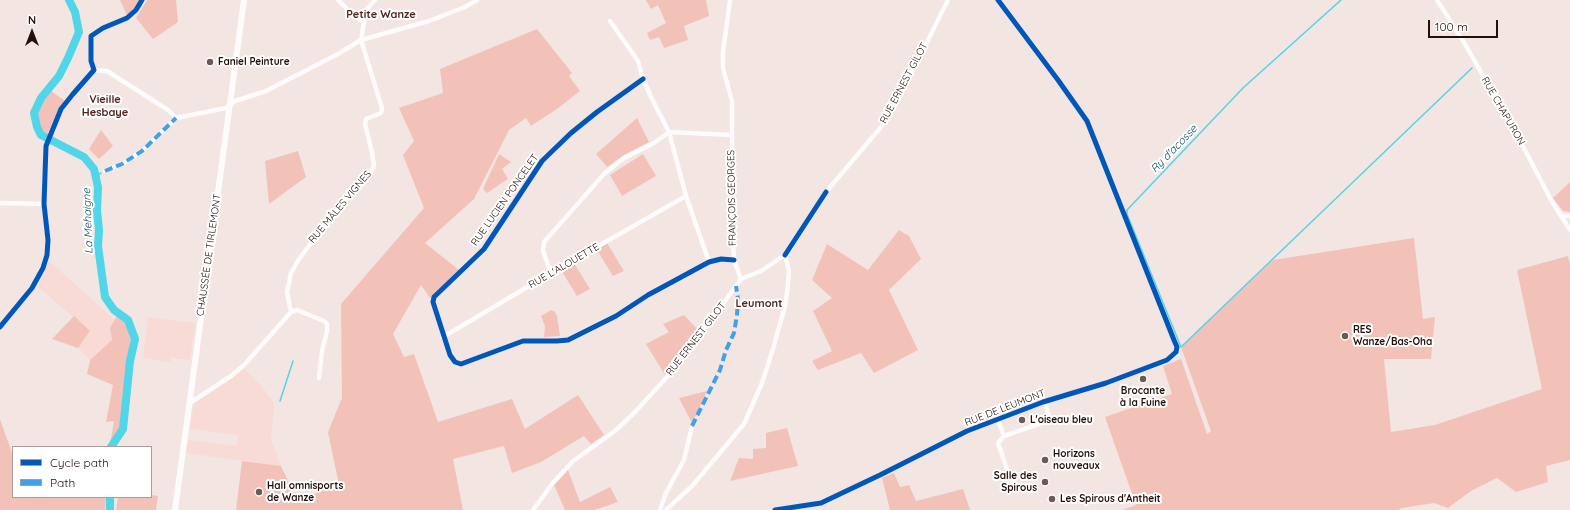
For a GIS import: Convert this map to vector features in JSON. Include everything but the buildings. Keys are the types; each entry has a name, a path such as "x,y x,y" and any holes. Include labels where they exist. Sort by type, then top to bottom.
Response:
{"main road":[{"name":"CHAUSSÉE DE TIRLEMONT","path":"175,510 244,0"}],"street":[{"path":"338,0 351,13 364,22"},
{"path":"361,40 366,10 375,0"},
{"path":"105,171 122,164 142,151 176,118 226,108 235,101 266,91 336,55 361,40 429,21 466,8 476,0"},
{"name":"FRANÇOIS GEORGES","path":"730,0 722,68 732,101 732,218 734,260 741,279"},
{"name":"RUE ERNEST GILOT","path":"533,510 552,484 574,461 615,431 667,377 712,320 741,279 760,271 785,255 826,192 881,127 898,100 948,0"},
{"name":"RUE DE LEUMONT","path":"775,510 821,503 966,431 1044,402 1106,383 1167,360 1176,352 1177,347 1086,121 1058,80 998,0"},
{"name":"RUE CHAPURON","path":"1437,0 1464,44 1548,194 1570,230"},
{"path":"610,21 638,61 643,79 669,132 686,196 709,262"},
{"path":"94,70 91,60 91,36 104,28"},
{"name":"RUE MÂLES VIGNES","path":"292,312 288,292 292,273 299,259 334,214 369,175 374,166 365,124 366,119 381,113 382,108 361,40"},
{"path":"94,70 106,71 168,110 176,118"},
{"path":"0,327 32,288 43,268 47,255 48,240 44,204 46,146 61,110 94,70"},
{"name":"RUE LUCIEN PONCELET","path":"643,79 597,112 571,133 542,161 484,249 434,297 433,302 450,355 455,362 461,364 523,341 568,340 616,316 648,294 709,262 722,259 734,260"},
{"path":"551,273 543,251 544,242 604,174 624,158 654,143 669,132 731,135"},
{"name":"RUE L'ALOUETTE","path":"443,337 686,196"},
{"path":"0,203 44,204"},
{"path":"1562,216 1570,216"},
{"path":"666,510 693,485 744,424 762,383 785,306 789,270 785,255"},
{"path":"190,400 193,401 231,376 244,365 292,312 297,310 313,315 327,324 319,378"},
{"path":"1012,484 998,443 1004,436 1050,420 1044,402"},
{"path":"998,420 1004,436"},
{"path":"660,510 666,493 684,460 692,426"}],"shaded area":[{"path":"120,0 140,0 133,11 127,15"},
{"path":"147,0 176,0 178,22 153,39 136,18"},
{"path":"646,0 706,0 709,16 684,26 688,40 664,48 659,37 650,40 647,33 666,23 658,5 651,9"},
{"path":"537,29 572,73 569,76 580,91 557,109 531,126 526,118 509,130 474,199 425,243 459,270 430,298 421,285 393,334 404,357 414,354 438,422 512,399 525,429 578,395 604,435 591,444 584,436 541,462 512,473 504,446 453,459 463,510 236,510 242,461 281,466 297,500 339,485 328,432 342,398 341,304 424,208 403,155 414,141 399,108 443,93 440,69"},
{"path":"51,91 65,101 58,110 47,135 38,126 37,113 45,98"},
{"path":"637,118 649,142 624,155 607,167 596,154"},
{"path":"101,130 113,146 99,159 89,149"},
{"path":"298,151 306,177 269,204 265,161"},
{"path":"499,154 511,162 502,169 508,179 487,193 483,189"},
{"path":"643,154 656,176 622,196 610,175"},
{"path":"1570,182 1570,212 1563,211 1553,198"},
{"path":"899,230 909,236 921,259 889,290 918,350 874,373 861,353 818,370 812,361 832,351 813,311 832,298 812,280 827,244 868,270"},
{"path":"1414,238 1423,319 1435,317 1431,359 1384,359 1391,432 1435,425 1542,389 1517,270 1568,256 1570,264 1570,460 1546,466 1548,482 1516,492 1497,478 1471,491 1448,508 1434,503 1398,510 1122,510 1136,505 1105,417 1172,394 1163,366 1181,359 1207,434 1211,431 1181,347 1273,260"},
{"path":"607,243 624,271 613,276 597,250"},
{"path":"49,261 115,320 110,328 112,340 90,360 78,348 90,331 38,287"},
{"path":"574,263 590,289 577,296 561,270"},
{"path":"551,310 555,312 557,316 560,336 544,337 545,326 541,316"},
{"path":"684,315 699,331 665,375 646,344 669,332 663,324"},
{"path":"74,316 90,331 78,348 52,339"},
{"path":"117,316 126,322 131,341 120,428 110,444 114,421 106,422 113,385 87,374 90,360 112,340 110,328"},
{"path":"148,317 195,323 190,360 171,358 170,362 143,358"},
{"path":"244,369 259,383 274,403 271,439 281,466 186,453 188,440 237,446 238,435 190,429 194,402"},
{"path":"707,391 692,423 679,398"},
{"path":"0,419 12,453 12,498 106,498 105,510 0,510"},
{"path":"787,428 798,466 730,481 739,458 753,459 753,449 766,448 766,433"},
{"path":"568,470 580,502 610,487 618,502 595,510 565,510 554,485"},
{"path":"894,473 900,487 909,485 916,501 963,489 970,510 890,510 882,478"},
{"path":"152,495 158,496 156,510 116,510 118,498 152,498"}],"waterway":[{"name":"La Mehaigne","path":"69,0 75,12 79,32 59,76 41,98 34,113 37,127 41,135 84,157 94,169 98,187 98,246 105,297 114,310 128,320 135,339 130,361 123,429 112,446"},
{"name":"Ry d'acosse","path":"1341,0 1243,88 1127,210 1127,214 1181,347 1472,68"},
{"name":"La Mehaigne","path":"96,176 101,173"},
{"path":"280,401 293,361"},
{"name":"La Mehaigne","path":"110,498 110,510"}],"marked path":[{"path":"105,171 122,164 142,151 176,118"},
{"path":"692,426 720,370 726,350 734,333 738,299 736,286"}],"cycle path":[{"path":"0,327 32,288 43,268 47,255 48,240 44,204 46,146 61,109 94,70 91,61 91,36 103,28 127,18 136,10 142,0"},
{"path":"775,510 821,503 967,431 1043,402 1106,383 1167,360 1176,352 1177,347 1087,121 998,0"},
{"path":"643,79 597,112 571,133 542,161 484,249 434,297 433,302 450,355 455,362 461,364 523,341 568,340 616,316 648,295 709,262 721,259 734,260"},
{"path":"785,255 826,192"}],"place":[{"name":"Faniel Peinture","path":"210,62"},
{"name":"RES Wanze/Bas-Oha","path":"1345,336"},
{"name":"Brocante à la Fuine","path":"1143,379"},
{"name":"L'oiseau bleu","path":"1022,420"},
{"name":"Horizons nouveaux","path":"1045,460"},
{"name":"Salle des Spirous","path":"1045,482"},
{"name":"Hall omnisports de Wanze","path":"259,492"},
{"name":"Les Spirous d'Antheit","path":"1052,499"}],"district":[{"name":"Petite Wanze","path":"381,15"},
{"name":"Vieille Hesbaye","path":"105,106"},
{"name":"Leumont","path":"759,304"}]}
